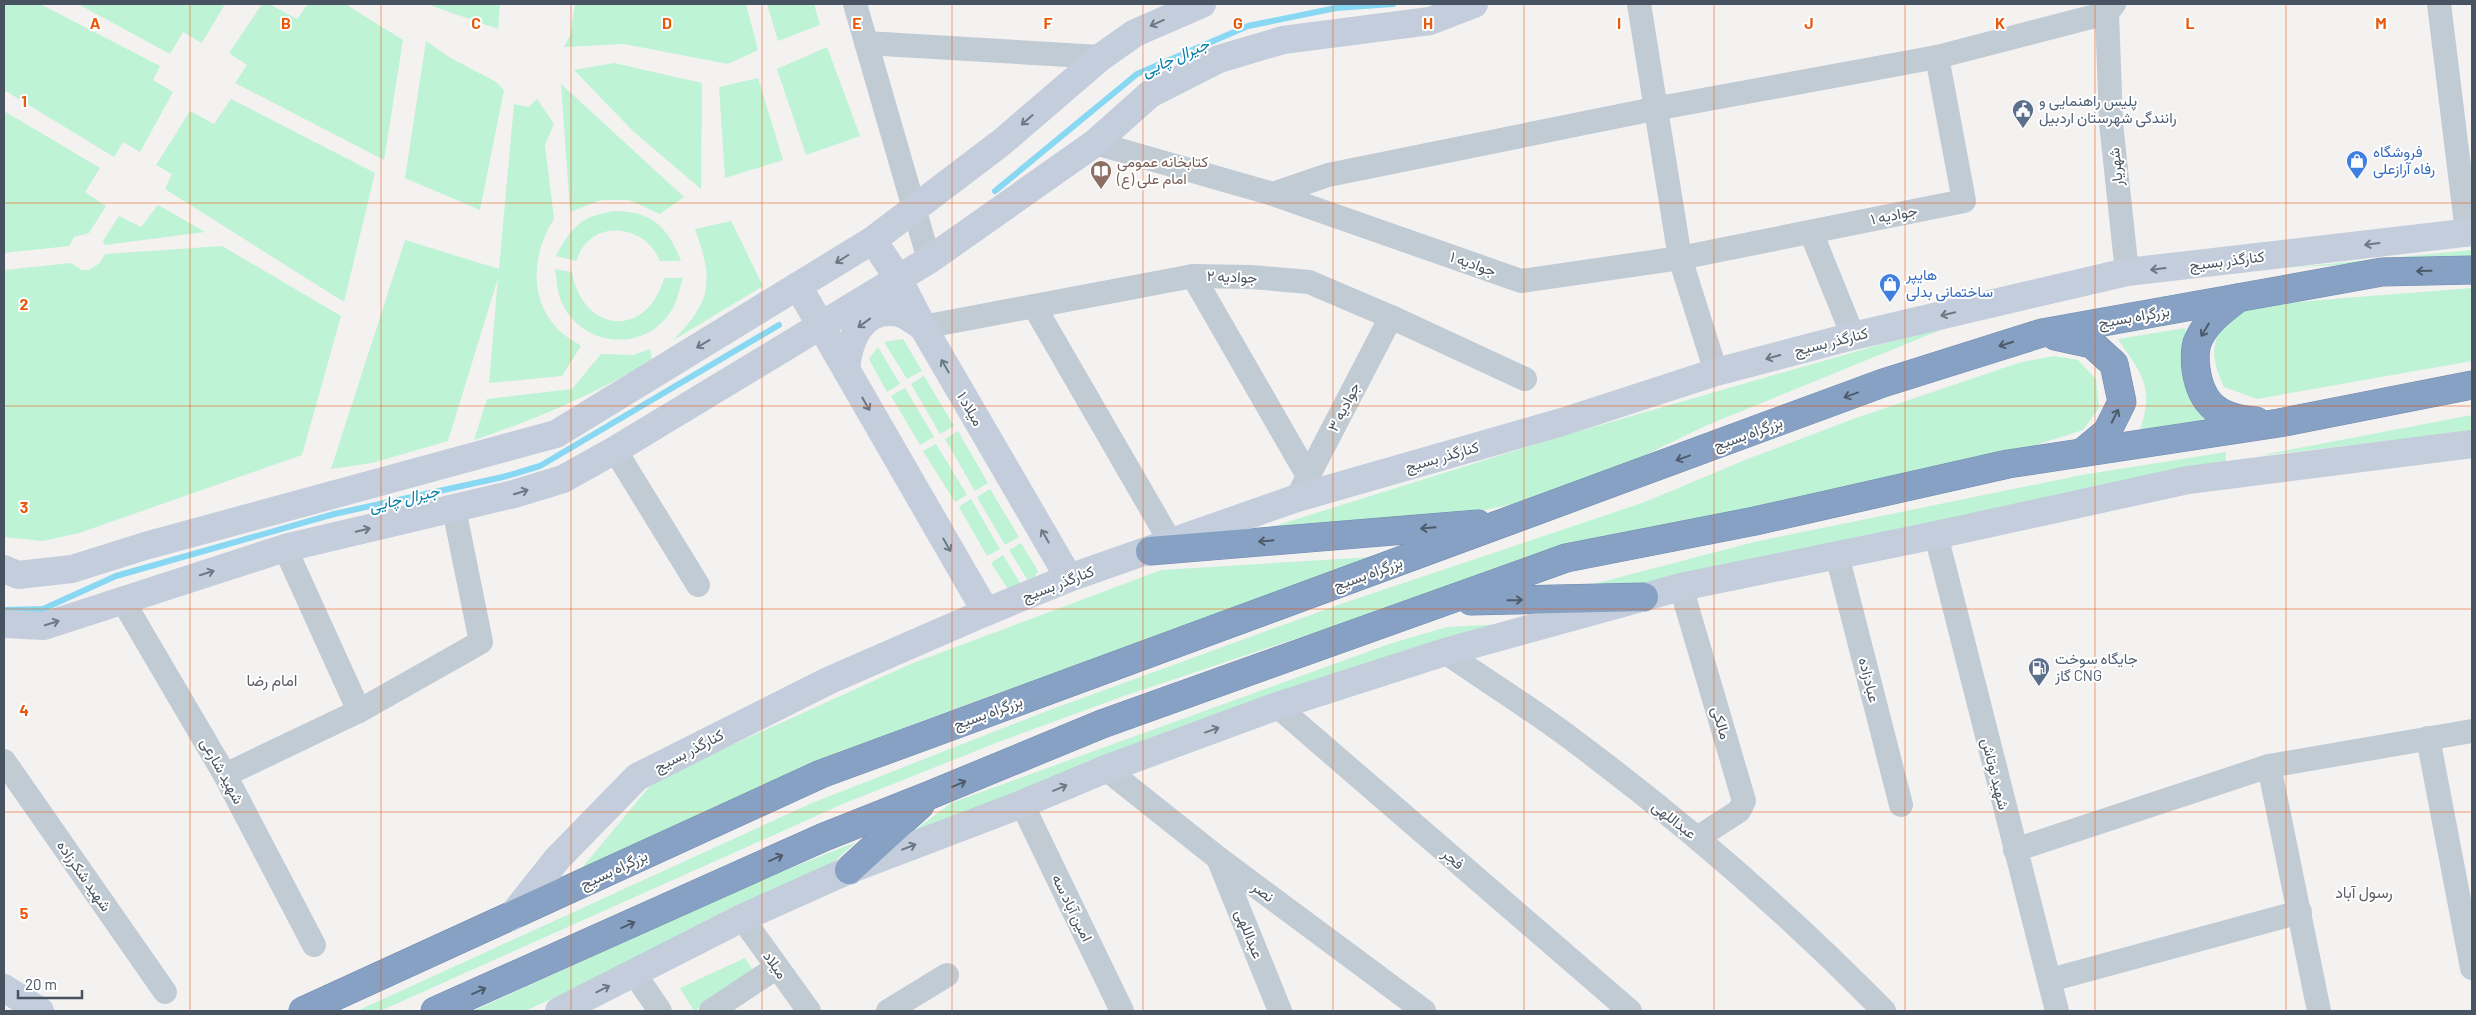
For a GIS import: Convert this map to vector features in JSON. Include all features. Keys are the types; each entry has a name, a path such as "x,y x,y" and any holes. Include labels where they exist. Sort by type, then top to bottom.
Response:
{"highway":[{"name":"بزرگراه بسیج","path":"303,1011 821,774 1883,383 2042,333 2382,272 2472,270"},
{"path":"2240,298 2212,317 2197,343 2196,363 2198,382 2208,403 2222,414 2235,420 2279,423"},
{"path":"2042,333 2092,344 2114,364 2122,402 2107,432 2083,452"},
{"path":"435,1011 824,837 930,796 1102,724 1566,558 1755,521 2008,464 2279,423 2472,385"},
{"path":"1160,547 1512,521"},
{"path":"1449,601 1644,597"},
{"path":"849,870 930,796"}],"main road":[{"path":"4,569 18,575 72,569 145,546 556,434 873,240 1002,142 1101,57 1135,33 1202,4"},
{"path":"4,624 44,626 285,548 454,509 563,479 616,450 821,325 899,280 1095,143 1150,94 1219,59 1283,40 1430,20 1474,4"},
{"name":"کنارگذر بسیج","path":"512,917 557,859 636,777 830,680 986,612 1069,578 1160,547 1302,487 1562,422 1716,372 1853,336 2127,272 2470,232"},
{"name":"میلاد ۱","path":"873,240 899,280 923,328 1069,578"},
{"path":"798,286 986,612"},
{"path":"846,369 848,350 857,328 878,313 900,313 923,328"},
{"path":"559,1011 742,918 849,870 1022,804 1106,769 1277,706 1445,652 1681,586 1936,535 2188,480 2472,444"},
{"path":"4,988 40,1011"}],"street":[{"path":"855,4 929,260"},
{"path":"1638,4 1680,258 1716,372"},
{"path":"2439,4 2470,232"},
{"path":"1273,194 1328,175 1654,109 1937,57 2111,8"},
{"name":"شهریار","path":"2111,8 2111,123 2127,272"},
{"path":"866,43 1101,57"},
{"name":"جوادیه ۱","path":"1095,143 1273,194 1521,281 1680,258 1964,201 1937,57"},
{"path":"1811,232 1853,336"},
{"path":"1193,276 1302,487"},
{"name":"جوادیه ۲","path":"923,328 1193,276 1251,277 1309,282 1391,316 1525,379"},
{"path":"1034,306 1160,547"},
{"name":"جوادیه ۳","path":"1302,487 1391,316"},
{"path":"616,450 698,585"},
{"path":"225,775 359,711 481,642 454,509"},
{"name":"شهید نوتاش","path":"1936,535 2057,1011"},
{"path":"285,548 359,711"},
{"name":"عبادزاده","path":"1837,555 1902,805"},
{"name":"مالکی","path":"1681,586 1744,801 1739,811 1697,838"},
{"name":"شهید شارعی","path":"123,601 225,775 314,945"},
{"name":"عبداللهی","path":"1445,652 1573,740 1697,838 1796,927 1884,1011"},
{"name":"فجر","path":"1277,706 1630,1011"},
{"path":"2015,850 2269,766 2472,731"},
{"path":"2428,738 2472,968"},
{"name":"شهید شکرزاده","path":"4,761 165,992"},
{"path":"2269,766 2319,1011"},
{"name":"نصر","path":"1106,769 1218,858 1424,1011"},
{"name":"امین آباد سه","path":"1022,804 1122,1011"},
{"name":"عبداللهی","path":"1218,858 1280,1011"},
{"path":"2050,980 2300,912"},
{"name":"میلاد","path":"742,918 809,1011"},
{"path":"711,1011 777,966"},
{"path":"634,973 660,1011"},
{"path":"888,1011 947,975"}],"green space":[{"path":"4,4 40,4 160,66 153,80 173,92 140,152 123,142 114,157 4,90"},
{"path":"78,4 225,4 202,43 183,32 170,54"},
{"path":"262,4 269,4 297,19 308,4 345,4 403,40 384,160 235,83 247,65 229,53"},
{"path":"433,4 500,4 498,29 432,6"},
{"path":"575,4 746,4 758,50 728,64 624,44 564,47 570,36"},
{"path":"767,4 814,4 820,25 778,41"},
{"path":"426,41 449,57 496,82 504,90 480,210 405,178"},
{"path":"827,47 860,136 806,155 777,69"},
{"path":"614,63 702,83 701,189 633,131 574,70"},
{"path":"758,78 783,160 725,178 719,87"},
{"path":"561,84 684,197 660,214 629,200 601,200 570,212"},
{"path":"231,99 375,173 344,302 165,189 172,174 156,165 190,111 214,124"},
{"path":"537,99 554,124 545,145 554,219 547,232 538,259 538,288 541,302 547,315 561,332 581,346 562,376 489,383 498,278 448,441 372,463 331,469 405,240 499,269 514,104 529,107"},
{"path":"4,111 100,168 85,192 106,206 89,233 74,237 69,246 4,253"},
{"path":"158,205 205,232 105,245 103,241 119,216 141,227"},
{"path":"616,211 640,215 658,224 671,239 681,261 660,261 654,250 636,235 613,231 602,233 592,238 583,247 576,261 556,256 567,237 579,224 594,216"},
{"path":"731,221 763,286 672,341 695,314 706,290 705,263 695,229"},
{"path":"222,246 341,316 302,455 79,533 43,541 4,537 4,270 71,263 82,270 89,270 100,263 105,254"},
{"path":"2472,250 2472,257 2285,268"},
{"path":"555,269 572,272 578,293 589,308 601,317 616,321 630,319 644,312 656,298 664,278 683,278 674,306 657,326 644,335 628,339 612,339 597,336 583,328 571,317 560,299"},
{"path":"2472,288 2472,361 2257,399 2224,387 2216,368 2214,349 2220,332 2234,316 2247,310 2322,300"},
{"path":"1965,320 1705,426 1567,493 1465,514 1265,529 1559,437"},
{"path":"2185,328 2185,351 2211,419 2140,430 2146,402 2146,391 2139,371 2118,339"},
{"path":"903,339 922,371 907,379 884,342"},
{"path":"878,347 900,384 887,392 869,359"},
{"path":"650,349 652,359 609,384 544,414 474,440 487,399 572,389 601,354 633,355"},
{"path":"2054,356 2078,360 2096,379 2099,408 2083,430 2020,450 1537,558 1121,697 1001,741 845,803 380,1011 357,1011 812,803 1047,711 1338,605 1645,502 1750,458 1853,419 2021,362"},
{"path":"924,376 954,426 940,434 911,384"},
{"path":"905,388 934,437 920,445 891,396"},
{"path":"2472,415 2472,431 2257,456"},
{"path":"958,431 988,483 975,491 945,439"},
{"path":"936,444 967,495 955,502 923,451"},
{"path":"2226,452 2226,465 1640,586 1571,590 1754,542 2082,475"},
{"path":"990,489 1019,537 1005,545 977,497"},
{"path":"971,499 1000,549 987,556 959,507"},
{"path":"1021,543 1038,571 1030,584 1009,550"},
{"path":"1003,555 1023,588 1008,589 991,563"},
{"path":"1371,557 914,724 576,875 655,780 913,663 1161,570"},
{"path":"1523,623 894,846 951,803 1389,644 1447,627"},
{"path":"856,842 817,877 525,1011 473,1011 751,884"},
{"path":"745,958 754,972 694,1011 680,988"}],"waterway":[{"name":"جیرال چایی","path":"995,191 1137,74 1248,26 1336,8 1393,4"},
{"name":"جیرال چایی","path":"4,610 43,609 116,576 334,514 503,477 540,466 779,325"}],"place":[{"name":"پلیس راهنمایی و رانندگی شهرستان اردبیل","path":"2023,129"},
{"name":"فروشگاه رفاه آرازعلی","path":"2357,180"},
{"name":"کتابخانه عمومی امام علی (ع)","path":"1101,190"},
{"name":"هایپر ساختمانی بدلی","path":"1890,303"},
{"name":"جایگاه سوخت گاز CNG","path":"2039,687"}],"district":[{"name":"امام رضا","path":"272,680"},
{"name":"رسول آباد","path":"2364,892"}]}
